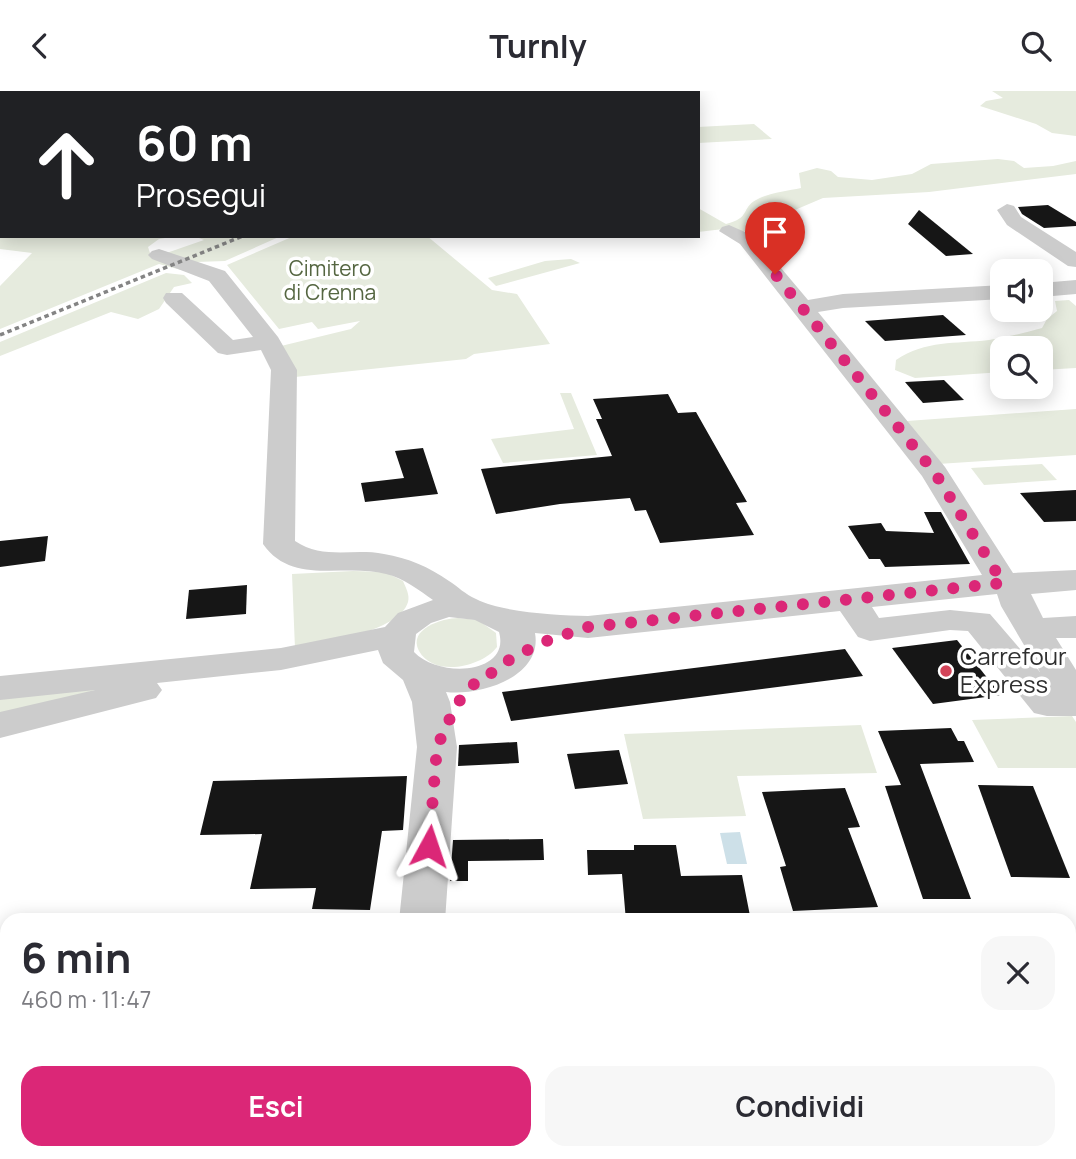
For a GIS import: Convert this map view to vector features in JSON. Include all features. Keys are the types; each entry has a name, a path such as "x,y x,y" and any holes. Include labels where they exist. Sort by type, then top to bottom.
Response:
{"street":[{"path":"1007,211 1014,221 1076,261"},
{"path":"729,231 747,240 935,473 1076,702 1047,705 978,621 950,620 870,630 849,599"},
{"path":"159,255 217,276 269,342 284,370 279,544 293,557 307,561 369,562 398,566 464,607 548,625 588,627 849,599 1012,597 1076,580"},
{"path":"1053,289 1076,287"},
{"path":"804,308 843,302 990,293"},
{"path":"174,298 227,348 269,342"},
{"path":"407,571 416,591 410,647 431,702 437,747 423,913"},
{"path":"1012,597 1076,628"},
{"path":"0,688 281,659 365,656 410,647 433,610 464,607"},
{"path":"500,616 517,635 518,646 513,657"},
{"path":"410,647 439,680 460,681 494,672 513,657 549,640 588,627"},
{"path":"0,725 129,695 176,679 190,669"},
{"path":"437,747 456,705 480,677"}],"green space":[{"path":"992,91 1076,91 1076,136 1052,133 1036,124 980,106 986,101 1003,98"},
{"path":"754,124 772,139 700,143 700,127"},
{"path":"998,159 1014,161 1024,168 1076,161 1076,174 929,192 823,198 743,232 732,228 700,232 700,209 726,224 734,222 743,216 748,206 756,200 801,188 799,173 817,168 831,171 838,177 872,180 912,174 931,164"},
{"path":"0,238 165,238 148,247 155,257 204,240 199,238 277,238 225,261 197,262 181,270 159,264 0,329 0,286 32,253 0,249"},
{"name":"Cimitero di Crenna","path":"289,238 429,238 492,290 517,294 550,344 474,354 466,359 295,377 281,346 351,329 360,321 318,329 312,322 279,329 227,265"},
{"path":"571,259 580,263 496,286 488,278 545,261"},
{"path":"166,273 184,275 192,283 174,287 159,309 138,319 111,312 0,356 0,342"},
{"path":"1069,300 1076,306 1076,368 1053,369 1053,336 1011,336 1042,328 1045,322 1053,322 1053,314 1057,311 1055,301"},
{"path":"989,340 990,373 915,378 895,370 896,360 918,349"},
{"path":"560,393 571,393 597,455 503,463 491,439 574,429"},
{"path":"1076,409 1076,455 938,464 907,421"},
{"path":"1042,464 1057,480 984,485 971,468"},
{"path":"385,572 403,581 408,602 402,612 390,621 358,635 295,649 292,574"},
{"path":"458,618 478,620 496,633 497,647 481,660 470,664 458,667 435,665 419,651 418,637 428,626"},
{"path":"115,684 0,719 0,697"},
{"path":"1072,716 1076,722 1076,768 998,768 972,720"},
{"path":"861,725 877,773 737,776 746,816 643,819 624,734"}],"shaded area":[{"path":"740,832 747,864 727,864 720,833"}],"building":[{"path":"1048,205 1076,222 1076,226 1044,228 1022,214 1018,207"},
{"path":"919,210 973,254 946,256 908,224"},
{"path":"943,315 966,335 885,341 865,321"},
{"path":"944,380 964,400 923,403 905,382"},
{"path":"668,394 678,413 696,412 747,502 736,503 754,535 660,543 646,510 635,511 630,498 560,504 496,514 481,469 612,456 596,419 602,419 593,399"},
{"path":"423,448 438,494 365,502 361,483 404,478 395,451"},
{"path":"1076,490 1076,521 1044,522 1020,493"},
{"path":"924,512 941,512 970,564 885,567 880,559 869,559 848,526 881,523 886,531 934,533"},
{"path":"48,536 45,561 0,567 0,541"},
{"path":"247,585 246,614 186,619 189,590"},
{"name":"Carrefour Express","path":"957,640 1001,695 933,704 892,648"},
{"path":"845,649 863,676 511,721 502,692"},
{"path":"951,728 958,741 964,741 974,762 920,764 971,899 923,899 885,786 901,785 878,731"},
{"path":"517,742 519,763 458,766 459,745"},
{"path":"619,750 628,784 575,789 567,754"},
{"path":"407,776 403,830 382,831 370,910 312,909 316,888 250,889 262,834 200,835 213,781"},
{"path":"978,785 1033,786 1070,878 1011,877"},
{"path":"845,788 860,827 848,828 878,907 793,911 780,867 786,866 762,792"},
{"path":"543,839 544,860 468,861 468,881 450,881 453,840"},
{"path":"634,845 676,845 681,876 742,875 749,913 625,913 622,874 588,875 587,850 634,850"}],"railway":[{"path":"0,335 238,238"}],"place":[{"name":"Carrefour Express","path":"946,671"}],"route":[{"path":"429,846 437,747 456,705 480,677 494,672 513,657 549,640 588,627 1003,583 935,473 775,274"}]}
